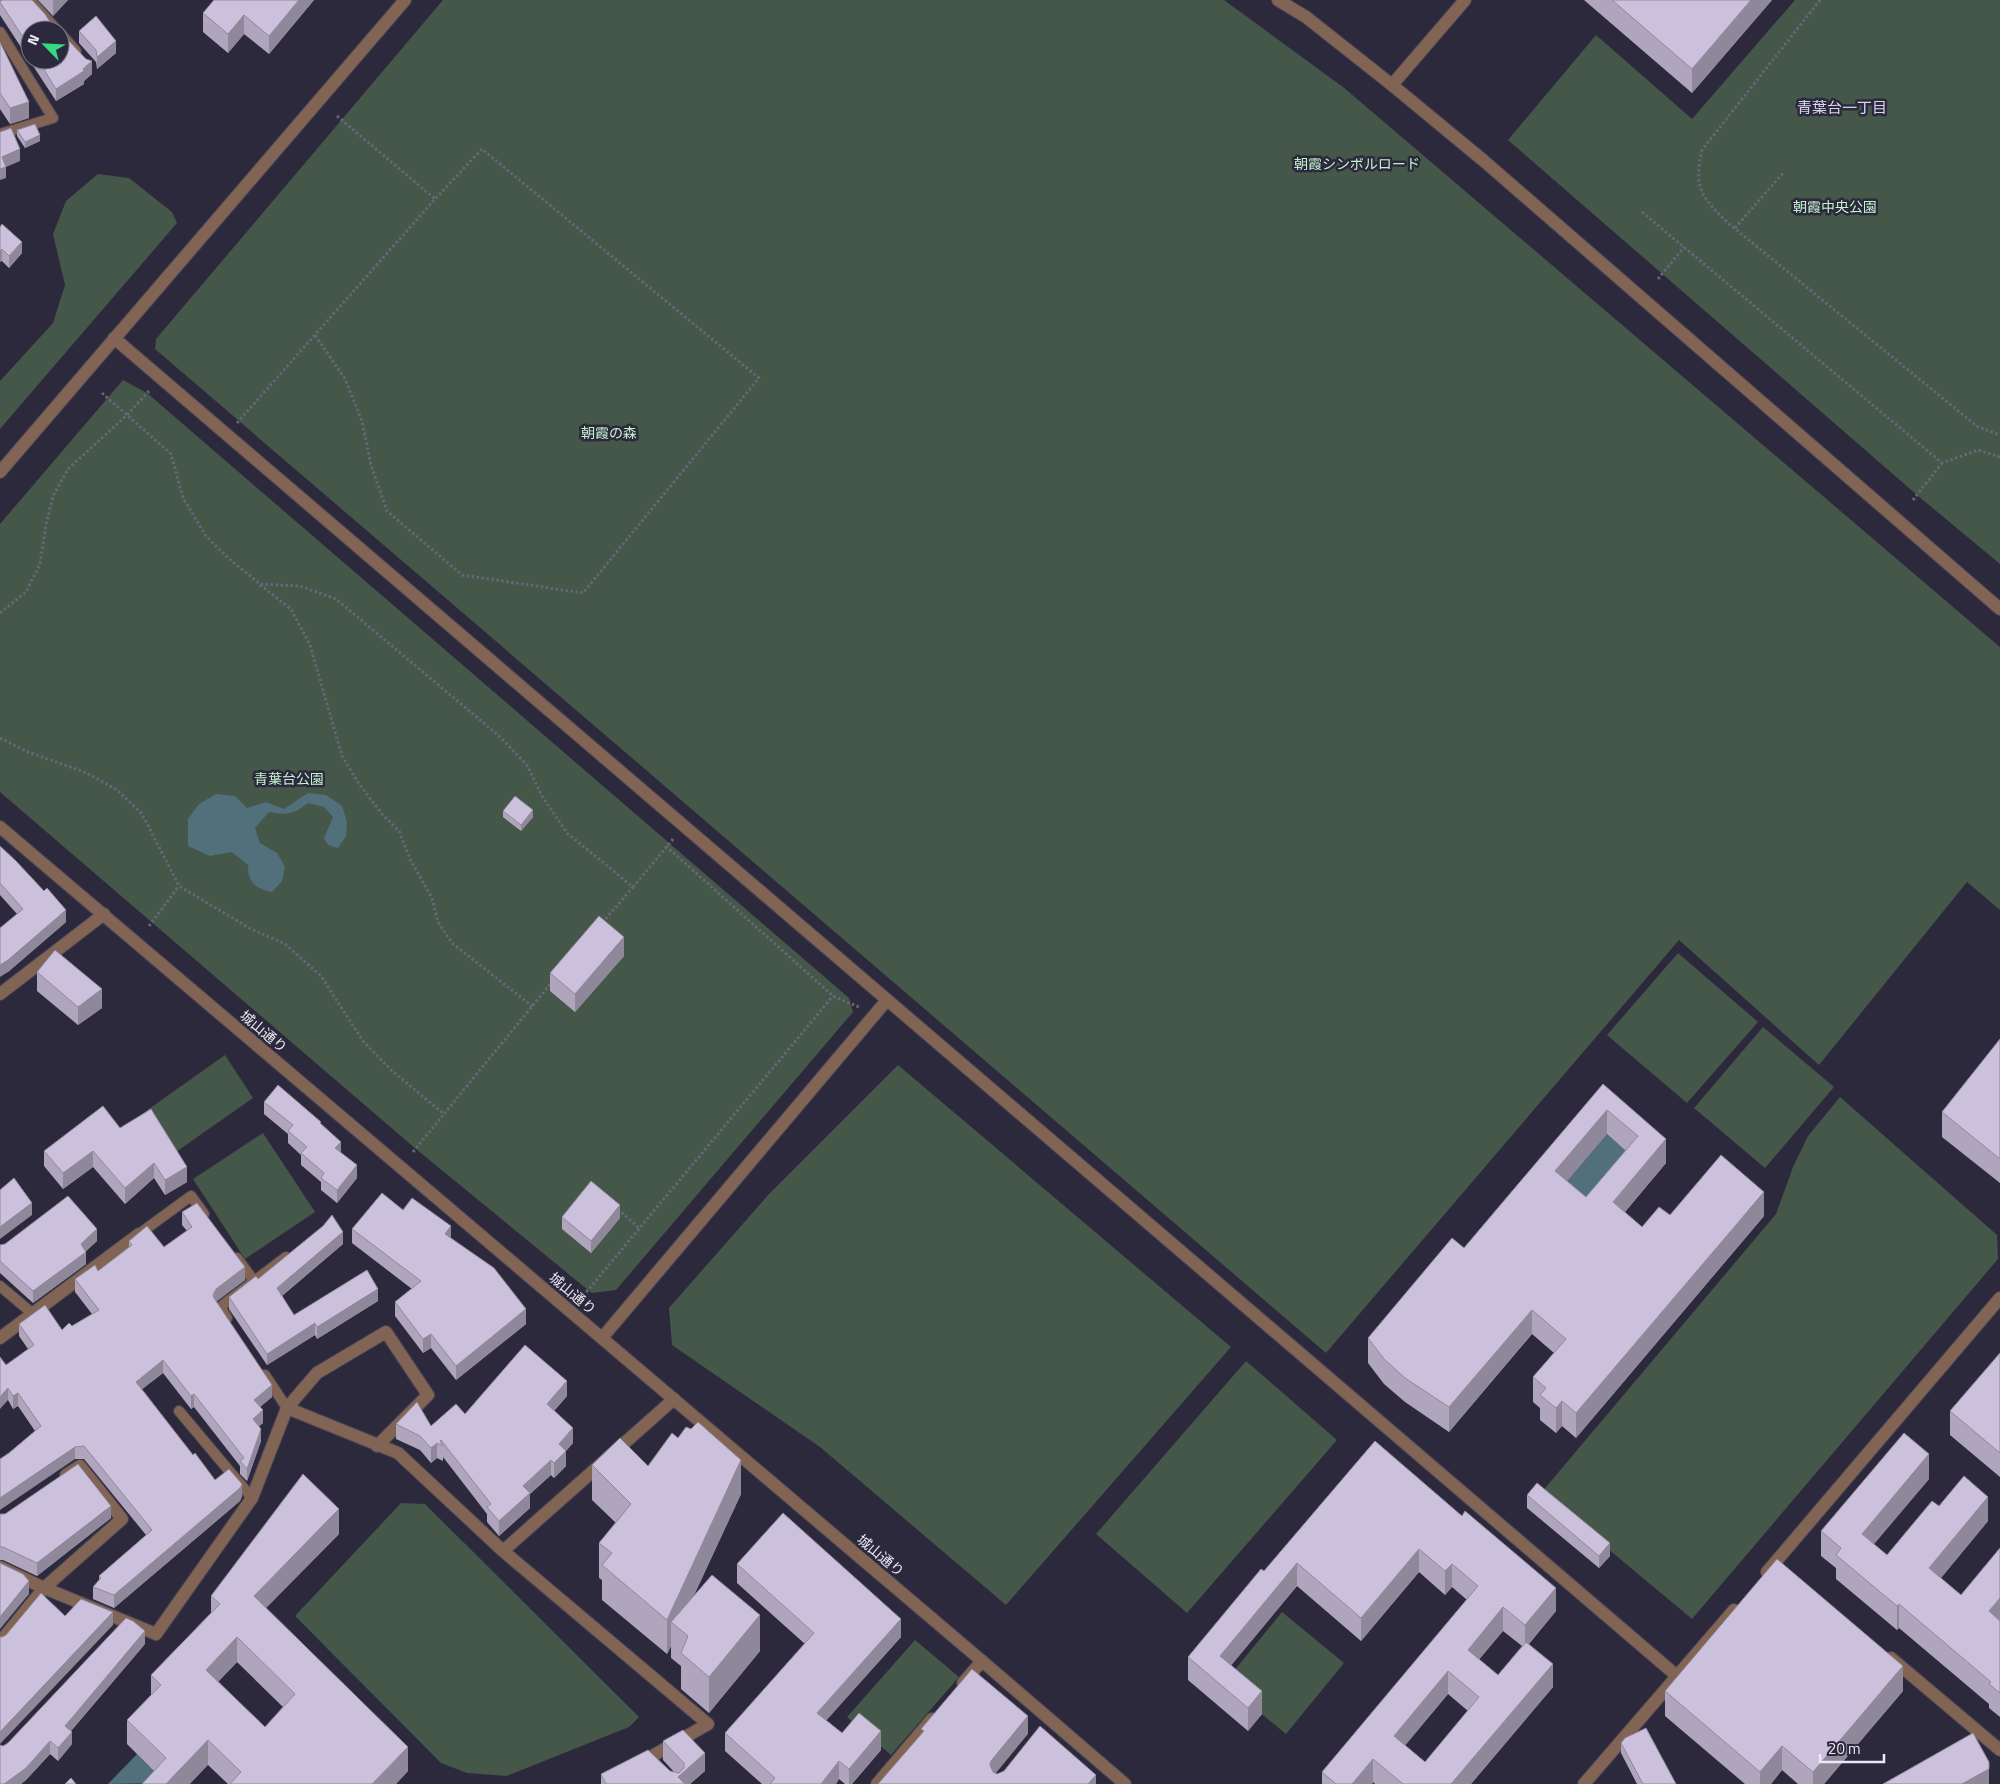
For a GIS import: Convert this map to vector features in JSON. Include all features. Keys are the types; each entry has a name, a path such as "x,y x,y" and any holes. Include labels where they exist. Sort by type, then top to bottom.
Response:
{"street":[{"path":"0,472 405,0"},
{"path":"1278,0 1306,17 1392,85 1484,162 2000,609"},
{"path":"1392,85 1465,0"},
{"path":"114,338 1677,1676"},
{"name":"城山通り","path":"0,826 982,1661 1047,1724 1125,1784"},
{"path":"0,994 104,914"},
{"path":"602,1338 887,1000"},
{"path":"0,1338 139,1234"},
{"path":"1761,1579 2000,1298"},
{"path":"0,1567 122,1626 156,1634 252,1498 287,1408 317,1373 386,1332 428,1395 377,1446"},
{"path":"503,1551 674,1399"},
{"path":"287,1408 398,1453 503,1551 708,1724 653,1761 633,1767"},
{"path":"0,1642 44,1588 122,1519 80,1466 56,1482"},
{"path":"1777,1560 1787,1568"},
{"path":"1584,1784 1741,1602"},
{"path":"1878,1646 2000,1750"},
{"path":"958,1690 982,1661"},
{"path":"877,1784 939,1712"}],"lane":[{"path":"30,0 48,20"},
{"path":"0,32 52,118 0,134"},
{"path":"70,44 85,60"},
{"path":"139,1234 191,1196 208,1219"},
{"path":"235,1330 220,1307 297,1248"},
{"path":"231,1250 254,1281"},
{"path":"0,1286 32,1313"},
{"path":"261,1369 287,1408"},
{"path":"179,1411 252,1498"}],"path":[{"path":"1820,0 1702,150 1698,167 1698,182 1706,200 1735,228 1978,427 2000,435"},
{"path":"337,116 434,199"},
{"path":"237,423 434,199 482,149 759,378 582,593 462,575 387,512 371,465 362,421 345,379 315,335"},
{"path":"1735,228 1784,173"},
{"path":"1642,212 1942,463"},
{"path":"1658,279 1684,247"},
{"path":"0,613 26,592 40,564 53,496 68,469 150,390"},
{"path":"102,394 172,454 183,498 206,536 228,558 290,609 310,645 342,756 359,784 382,814 400,831 410,859 432,898 438,922 452,942 532,1006"},
{"path":"1913,500 1942,463 1978,450 2000,458"},
{"path":"260,584 300,586 336,599 498,735 527,765 542,796 567,833 632,887"},
{"path":"0,738 28,752 87,773 116,790 142,814 179,886 251,929 285,944 321,976 363,1041 391,1070 444,1114"},
{"path":"601,924 674,837"},
{"path":"666,846 834,996 859,1007"},
{"path":"149,926 179,886"},
{"path":"413,1152 557,976"},
{"path":"583,1296 834,996"},
{"path":"614,1206 640,1228"}],"green space":[{"path":"443,0 1224,0 1343,87 2000,647 2000,910 1967,882 1819,1065 1679,940 1326,1353 155,349 156,339"},
{"name":"朝霞中央公園","path":"1795,0 2000,0 2000,564 1917,495 1508,140 1596,35 1692,119"},
{"path":"98,174 129,178 172,212 177,223 0,429 0,381 53,323 65,285 53,234 66,201"},
{"name":"青葉台公園","path":"123,380 147,393 849,998 853,1012 616,1290 592,1293 588,1290 416,1149 0,792 0,524"},
{"path":"1678,953 1758,1022 1687,1103 1607,1035"},
{"path":"1763,1027 1834,1087 1765,1168 1694,1108"},
{"path":"225,1055 253,1098 173,1154 146,1111"},
{"path":"898,1065 1231,1347 1006,1605 820,1447 672,1345 669,1308 769,1194"},
{"path":"1840,1097 1997,1235 1998,1259 1692,1619 1541,1493 1776,1214 1793,1167 1808,1136"},
{"path":"263,1133 315,1212 245,1259 193,1179"},
{"path":"1246,1361 1337,1440 1187,1613 1096,1534"},
{"path":"401,1503 425,1504 639,1717 629,1727 507,1776 467,1773 441,1763 295,1616"},
{"path":"1282,1612 1344,1663 1286,1734 1224,1683"},
{"path":"915,1640 959,1677 891,1755 847,1717"}],"water":[{"path":"308,793 326,795 342,806 347,822 346,836 338,848 328,845 324,838 333,817 324,807 308,803 290,813 269,812 255,828 260,843 277,853 285,867 282,881 272,892 261,889 254,884 249,876 248,865 232,852 210,856 188,846 188,819 199,804 216,794 235,796 247,808 266,802 284,809"},
{"path":"1607,1134 1638,1161 1586,1222 1555,1195"},
{"path":"137,1754 166,1783 108,1784"}],"building":[{"path":"32,0 49,20 20,20 20,33 0,1"},
{"path":"214,0 299,0 269,36 244,15 228,34 203,13"},
{"path":"1612,0 1751,0 1692,69"},
{"path":"96,16 116,41 97,57 96,50 79,31"},
{"path":"0,42 29,102 10,108 0,93"},
{"path":"70,42 86,59 92,61 83,69 84,71 56,89 44,70 70,70"},
{"path":"35,124 40,135 25,142 17,130"},
{"path":"11,128 20,149 2,157 6,167 0,169 0,132"},
{"path":"2,224 22,242 9,256 2,249 0,251 0,227"},
{"path":"515,796 533,810 521,825 503,811"},
{"path":"0,846 44,891 47,888 66,910 0,965 0,928 23,909 0,883"},
{"path":"599,916 624,937 575,994 550,973"},
{"path":"55,950 102,989 78,1007 37,972"},
{"path":"2000,1039 2000,1159 1942,1112"},
{"path":"1603,1084 1666,1139 1613,1202 1642,1227 1659,1207 1670,1215 1721,1155 1764,1192 1576,1413 1562,1401 1556,1408 1540,1395 1546,1388 1533,1377 1566,1339 1532,1310 1449,1407 1405,1378 1384,1359 1368,1338 1452,1238 1464,1248","holes":["1607,1110 1638,1136 1586,1197 1555,1171"]},
{"path":"278,1085 341,1142 335,1148 357,1165 337,1190 321,1178 324,1173 301,1153 307,1147 288,1131 293,1125 264,1102"},
{"path":"103,1106 120,1128 151,1109 187,1167 165,1180 154,1163 125,1188 93,1151 63,1173 44,1151"},
{"path":"14,1178 32,1203 0,1227 0,1190"},
{"path":"591,1181 620,1205 591,1241 562,1217"},
{"path":"382,1193 403,1210 412,1198 451,1226 445,1234 494,1268 526,1309 456,1366 431,1334 423,1339 395,1302 421,1281 352,1229"},
{"path":"68,1196 97,1229 81,1244 86,1252 33,1291 0,1261 0,1245 5,1244"},
{"path":"197,1203 245,1267 216,1289 213,1295 214,1298 272,1385 254,1400 263,1410 253,1419 261,1429 247,1469 240,1461 244,1458 194,1394 191,1396 163,1360 136,1382 215,1480 229,1469 242,1484 240,1488 114,1595 93,1587 101,1578 99,1576 152,1530 84,1446 75,1447 0,1498 0,1459 41,1426 18,1393 13,1396 8,1388 0,1397 0,1357 6,1365 34,1345 19,1324 45,1305 62,1330 69,1323 72,1326 99,1310 75,1279 95,1265 98,1271 132,1245 129,1241 147,1226 164,1247 192,1227 182,1212"},
{"path":"332,1215 343,1232 277,1288 294,1315 367,1270 378,1289 317,1327 315,1323 267,1354 229,1297 256,1276 258,1279 323,1226"},
{"path":"525,1345 567,1381 547,1404 573,1428 559,1444 566,1451 554,1463 551,1460 523,1486 530,1493 499,1521 487,1507 491,1504 441,1440 443,1446 437,1443 431,1448 420,1436 396,1424 417,1402 431,1426 456,1404 465,1414"},
{"path":"2000,1353 2000,1453 1950,1411"},
{"path":"698,1422 741,1460 667,1620 602,1565 612,1553 599,1543 631,1504 592,1465 620,1438 648,1466 672,1433 678,1438 686,1427 691,1429"},
{"path":"1904,1433 1929,1454 1862,1534 1887,1555 1932,1501 1939,1506 1964,1476 1988,1497 1929,1568 1961,1595 2000,1548 2000,1598 1989,1611 2000,1621 2000,1693 1989,1684 1991,1682 1899,1604 1897,1606 1836,1555 1841,1548 1821,1531"},
{"path":"1375,1441 1462,1516 1465,1511 1556,1588 1525,1625 1503,1607 1468,1650 1498,1675 1526,1642 1553,1664 1451,1784 1403,1784 1373,1759 1352,1784 1336,1784 1322,1772 1478,1586 1452,1564 1445,1571 1419,1549 1361,1618 1297,1563 1220,1656 1262,1691 1248,1708 1188,1657 1261,1569 1264,1571","holes":["1448,1671 1479,1697 1425,1762 1394,1736"]},
{"path":"78,1464 111,1506 37,1563 0,1547 0,1514 5,1514"},
{"path":"303,1474 339,1509 254,1596 408,1747 372,1784 230,1784 241,1772 208,1740 166,1784 142,1784 166,1758 127,1720 161,1685 151,1675 220,1604 211,1596","holes":["237,1637 295,1694 265,1727 206,1670"]},
{"path":"1537,1483 1610,1543 1599,1556 1527,1495"},
{"path":"783,1513 901,1619 817,1713 842,1733 859,1713 881,1731 849,1769 839,1761 821,1784 770,1784 775,1778 725,1733 814,1633 737,1564"},
{"path":"1777,1559 1903,1666 1813,1772 1782,1746 1760,1772 1665,1691"},
{"path":"0,1563 23,1574 29,1581 0,1617"},
{"path":"712,1575 760,1615 709,1677 681,1653 688,1636 671,1622"},
{"path":"41,1593 65,1616 81,1599 113,1612 0,1732 0,1637 6,1635"},
{"path":"126,1618 145,1631 65,1726 72,1732 58,1748 50,1741 26,1768 4,1784 0,1784 0,1745 7,1744"},
{"path":"972,1669 1028,1716 991,1761 990,1765 993,1772 997,1774 1004,1771 1040,1726 1096,1775 1088,1784 878,1784 924,1731 921,1729"},
{"path":"1646,1728 1676,1784 1643,1784 1621,1743 1625,1738"},
{"path":"683,1730 705,1753 678,1777 685,1784 606,1784 601,1774 648,1750 670,1771 679,1773 684,1768 684,1763 663,1741"},
{"path":"1973,1733 1989,1762 1989,1769 1962,1784 1883,1784"},
{"path":"71,1778 76,1784 65,1784"}],"district":[{"name":"青葉台一丁目","path":"1842,107"}],"park label":[{"name":"朝霞シンボルロード","path":"1357,163"},
{"name":"朝霞の森","path":"609,432"}]}
